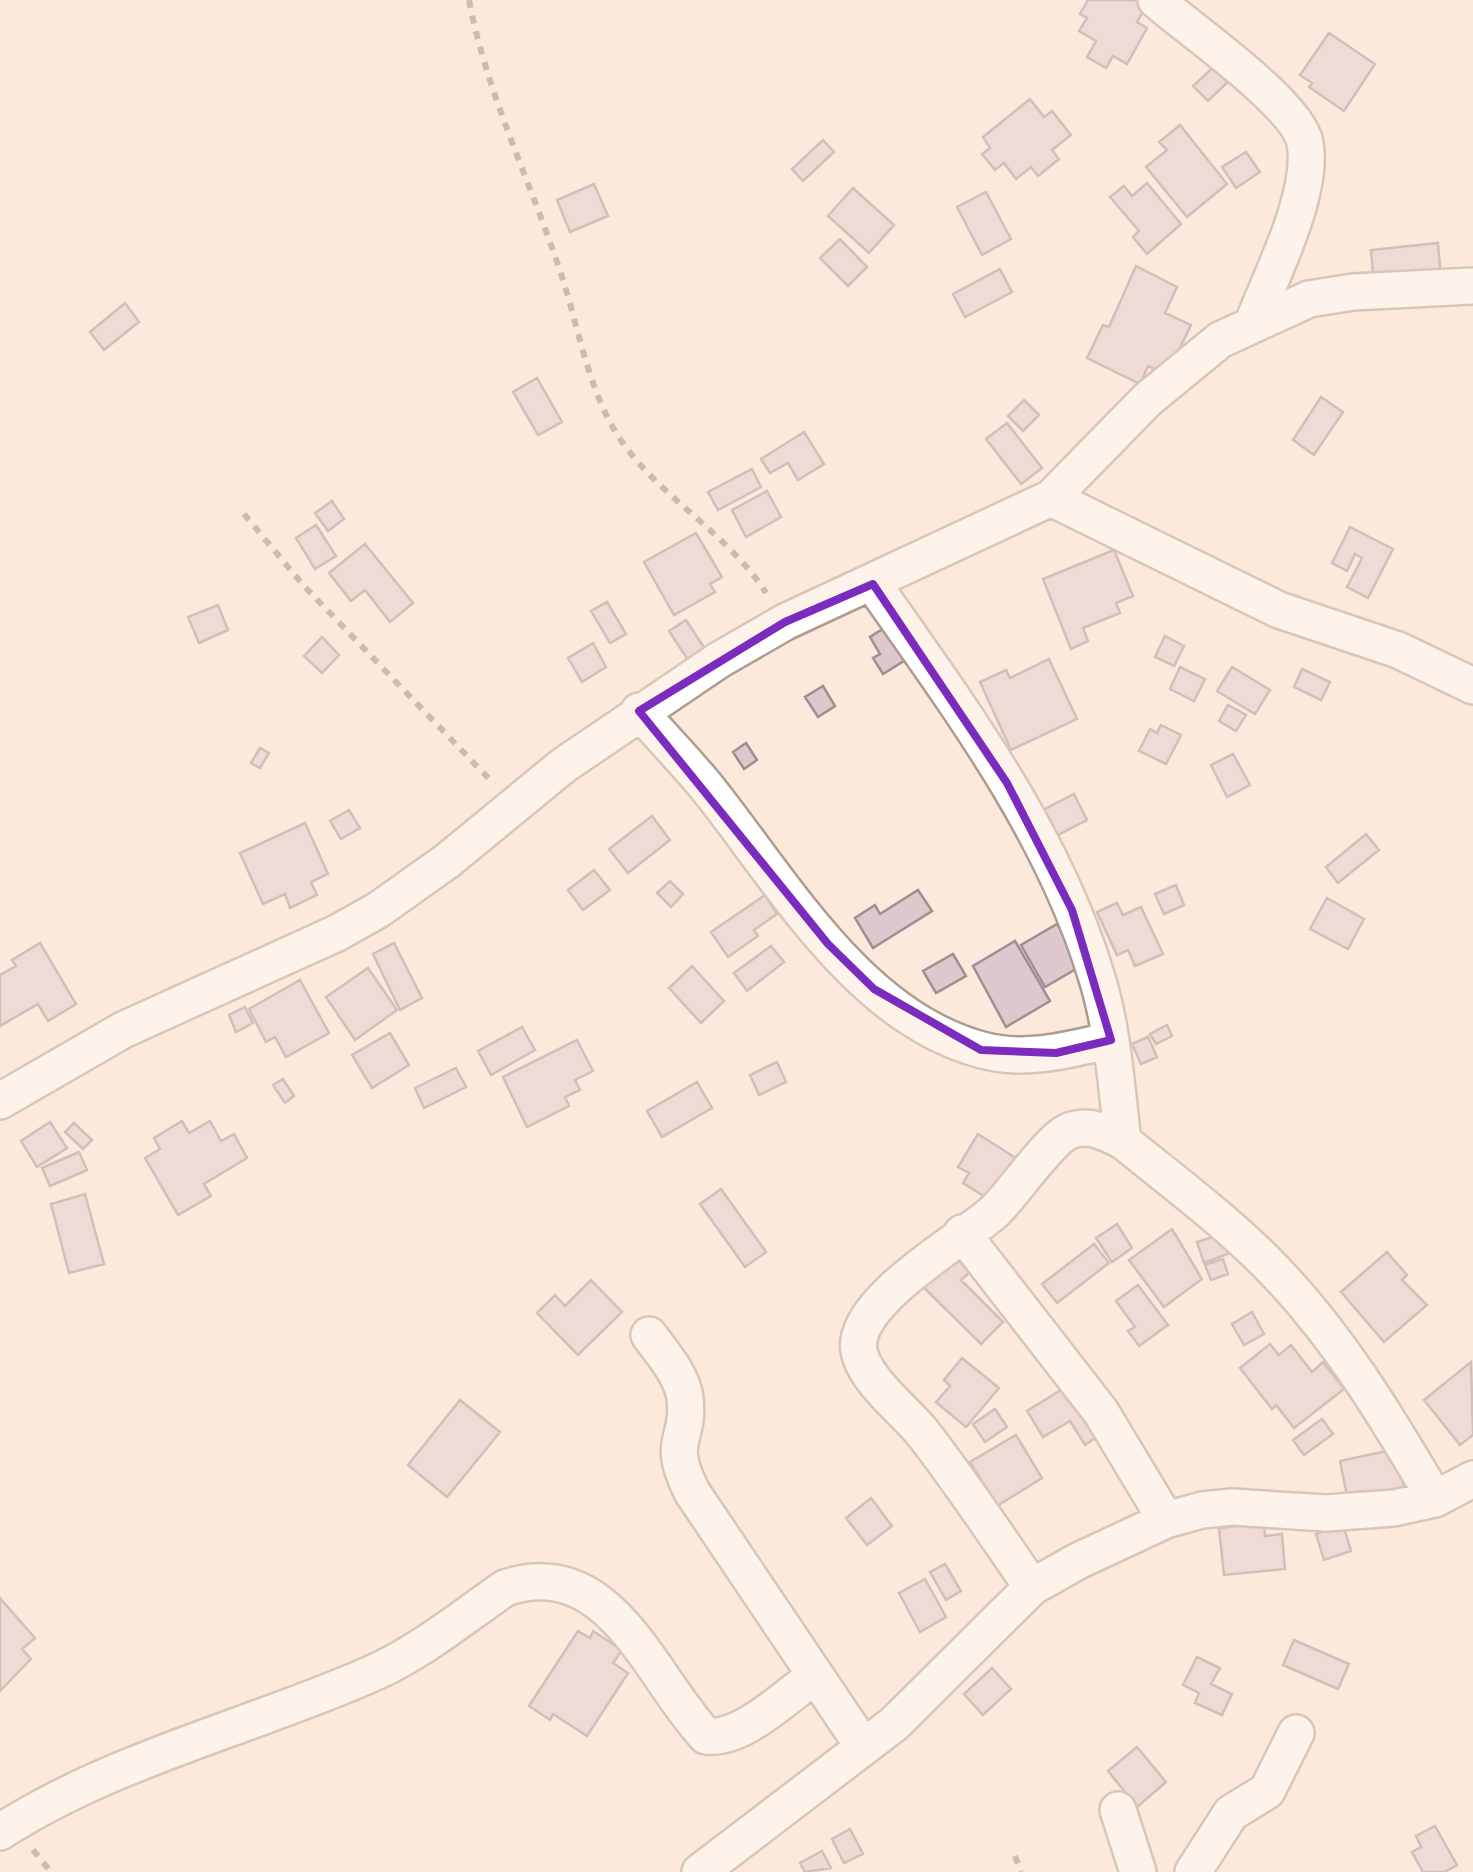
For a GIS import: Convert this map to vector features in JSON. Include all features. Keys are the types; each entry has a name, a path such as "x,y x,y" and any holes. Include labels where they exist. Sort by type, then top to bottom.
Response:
{"street":[{"path":"1156,0 1286,109 1305,143 1304,181 1254,320"},
{"path":"0,1101 124,1030 337,933 378,910 446,861 509,806 639,711 785,622 1051,498 1148,399 1220,340 1254,320 1308,300 1353,292 1473,286"},
{"path":"1051,498 1279,610 1398,650 1473,686"},
{"path":"873,584 961,705 1007,783 1072,910 1097,976 1111,1040 1123,1141"},
{"path":"639,711 704,785 828,944 874,989 948,1036 981,1050 1010,1055 1056,1052 1111,1040"},
{"path":"1032,1587 950,1468 859,1353 860,1332 874,1312 962,1233 991,1215 1071,1130 1096,1128 1123,1141 1270,1266 1344,1357 1436,1499"},
{"path":"962,1233 1100,1412 1166,1520"},
{"path":"650,1335 671,1367 685,1400 677,1462 718,1533 863,1746"},
{"path":"700,1872 928,1694 1032,1587 1166,1520 1232,1507 1326,1513 1436,1499 1473,1478"},
{"path":"0,1832 82,1788 155,1756 374,1673 505,1588 529,1580 561,1582 592,1597 630,1633 706,1736 718,1738 739,1728 815,1676"},
{"path":"1193,1872 1232,1812 1267,1791 1296,1733"},
{"path":"1118,1810 1138,1872"}],"path":[{"path":"469,0 490,85 561,272 603,407 636,459 734,550 785,622"},
{"path":"244,514 371,658 467,752 509,806"},
{"path":"1015,1856 1020,1872"}],"highlighted area":[{"path":"873,584 1007,783 1072,910 1111,1040 1056,1053 981,1050 874,989 828,944 639,711 785,622"}],"building":[{"path":"1088,0 1134,0 1146,6 1137,22 1147,28 1127,64 1113,56 1106,68 1087,57 1096,41 1079,31 1087,18 1080,14"},
{"path":"1329,33 1375,64 1344,111 1309,87 1312,83 1300,75"},
{"path":"1220,61 1234,76 1208,101 1193,86"},
{"path":"1030,99 1044,117 1052,111 1071,135 1052,150 1059,159 1038,176 1031,167 1016,179 1004,163 995,170 982,154 990,148 983,137"},
{"path":"1180,125 1227,184 1187,217 1146,167 1167,150 1159,142"},
{"path":"823,140 834,152 803,181 792,169"},
{"path":"1246,152 1260,172 1236,188 1222,167"},
{"path":"1147,183 1181,224 1147,254 1133,237 1139,231 1110,197 1124,186 1132,196"},
{"path":"594,184 608,216 570,232 557,200"},
{"path":"853,188 894,225 869,253 828,216"},
{"path":"986,192 1011,239 982,255 957,207"},
{"path":"840,239 867,267 848,286 820,258"},
{"path":"1438,243 1441,278 1374,285 1371,250"},
{"path":"1136,266 1177,287 1165,313 1191,325 1167,375 1148,366 1140,384 1087,358 1103,325 1109,327"},
{"path":"1000,269 1012,292 965,317 953,294"},
{"path":"125,303 139,322 104,350 90,332"},
{"path":"537,378 562,422 538,435 513,392"},
{"path":"1321,397 1343,412 1314,455 1293,440"},
{"path":"1024,400 1039,415 1023,431 1008,416"},
{"path":"1007,423 1042,468 1021,484 986,439"},
{"path":"804,432 824,464 798,480 788,463 770,473 761,459"},
{"path":"752,469 761,487 718,510 708,492"},
{"path":"767,491 781,517 746,537 732,510"},
{"path":"332,501 344,519 328,531 315,513"},
{"path":"316,525 336,556 315,569 296,538"},
{"path":"1350,527 1393,549 1368,598 1347,587 1362,558 1355,554 1347,571 1332,563"},
{"path":"696,533 722,577 710,584 715,592 674,615 644,562"},
{"path":"365,544 413,603 390,622 365,590 351,601 329,573"},
{"path":"1114,550 1133,596 1116,603 1120,613 1083,628 1088,641 1071,649 1043,579"},
{"path":"607,602 626,634 610,643 591,611"},
{"path":"218,605 228,630 199,643 188,617"},
{"path":"686,620 707,652 690,663 669,631"},
{"path":"886,627 907,659 883,674 873,658 880,654 870,637"},
{"path":"1165,636 1184,646 1174,666 1155,657"},
{"path":"322,637 339,655 322,673 304,656"},
{"path":"593,643 606,667 582,682 568,658"},
{"path":"1049,659 1077,719 1011,750 980,682 1006,670 1010,678"},
{"path":"1180,667 1205,679 1194,701 1170,689"},
{"path":"1232,667 1270,690 1255,714 1217,691"},
{"path":"1302,669 1330,682 1321,700 1294,687"},
{"path":"823,686 835,706 818,717 805,697"},
{"path":"1228,705 1246,715 1236,731 1219,721"},
{"path":"1161,725 1181,735 1166,764 1139,751 1150,729 1157,733"},
{"path":"746,743 757,760 744,769 733,752"},
{"path":"260,748 269,753 260,768 251,763"},
{"path":"1233,754 1250,785 1227,797 1211,765"},
{"path":"1074,794 1087,820 1052,838 1039,812"},
{"path":"349,810 360,828 341,839 330,821"},
{"path":"652,816 670,840 628,873 609,849"},
{"path":"305,823 328,874 311,882 317,895 290,908 285,894 263,904 240,853"},
{"path":"1366,834 1379,850 1338,883 1326,867"},
{"path":"594,870 610,890 583,910 568,890"},
{"path":"670,881 683,894 671,907 657,893"},
{"path":"1176,885 1184,905 1164,914 1155,894"},
{"path":"918,890 932,911 873,948 855,918 875,905 880,914"},
{"path":"765,895 777,914 754,930 758,936 728,957 711,932"},
{"path":"1327,898 1364,919 1348,949 1310,929"},
{"path":"1117,903 1123,915 1141,907 1163,954 1135,966 1128,950 1117,955 1097,912"},
{"path":"1057,924 1081,966 1045,987 1021,945"},
{"path":"1015,941 1050,1001 1006,1027 973,966"},
{"path":"40,943 76,1004 48,1021 38,1004 0,1026 0,975 16,966 12,960"},
{"path":"394,943 422,998 400,1010 373,954"},
{"path":"771,946 784,962 747,991 734,973"},
{"path":"953,954 966,976 936,993 923,971"},
{"path":"692,966 724,1001 701,1023 669,988"},
{"path":"368,968 397,1010 355,1040 326,997"},
{"path":"300,980 329,1033 286,1057 275,1037 266,1042 249,1009"},
{"path":"245,1007 253,1023 236,1032 229,1015"},
{"path":"1167,1025 1172,1036 1156,1044 1150,1034"},
{"path":"522,1027 535,1050 491,1075 478,1051"},
{"path":"390,1033 409,1065 372,1088 352,1055"},
{"path":"1148,1037 1157,1057 1141,1064 1132,1044"},
{"path":"577,1040 593,1071 575,1080 580,1090 565,1097 569,1106 527,1127 503,1077"},
{"path":"777,1062 786,1082 759,1095 750,1075"},
{"path":"456,1068 466,1087 424,1108 415,1088"},
{"path":"283,1079 294,1096 285,1103 273,1085"},
{"path":"697,1082 712,1108 662,1137 647,1111"},
{"path":"182,1121 189,1133 210,1121 221,1141 234,1134 247,1158 204,1184 211,1196 178,1215 145,1158 160,1149 154,1138"},
{"path":"50,1122 67,1148 37,1167 21,1141"},
{"path":"74,1123 92,1140 83,1149 65,1132"},
{"path":"978,1134 1019,1160 993,1202 963,1183 969,1173 958,1167"},
{"path":"79,1152 87,1170 50,1186 42,1168"},
{"path":"721,1189 766,1252 745,1267 700,1204"},
{"path":"85,1194 104,1264 69,1273 51,1204"},
{"path":"1117,1224 1132,1248 1112,1262 1096,1238"},
{"path":"1172,1229 1202,1279 1164,1307 1129,1260"},
{"path":"1222,1234 1230,1253 1204,1263 1197,1242"},
{"path":"1094,1244 1109,1263 1057,1303 1042,1284"},
{"path":"947,1249 970,1272 961,1280 1003,1322 981,1344 916,1280"},
{"path":"1387,1252 1407,1275 1402,1280 1427,1305 1384,1342 1341,1292"},
{"path":"1223,1259 1228,1274 1211,1280 1205,1265"},
{"path":"591,1280 622,1312 578,1355 537,1313 555,1295 565,1306"},
{"path":"1138,1285 1168,1325 1139,1346 1128,1331 1135,1327 1116,1301"},
{"path":"1252,1312 1264,1334 1244,1345 1232,1324"},
{"path":"1270,1344 1279,1355 1291,1345 1312,1372 1323,1362 1344,1389 1294,1428 1276,1405 1272,1409 1240,1368"},
{"path":"962,1358 999,1388 966,1427 936,1402 950,1386 944,1380"},
{"path":"1471,1362 1473,1435 1460,1445 1424,1400"},
{"path":"1061,1390 1067,1400 1076,1394 1101,1434 1085,1445 1070,1421 1043,1437 1027,1411"},
{"path":"460,1400 500,1432 447,1497 408,1465"},
{"path":"995,1409 1007,1427 985,1442 973,1424"},
{"path":"1322,1419 1333,1434 1304,1455 1293,1440"},
{"path":"1016,1435 1042,1478 997,1506 970,1462"},
{"path":"1396,1449 1404,1489 1348,1501 1340,1461"},
{"path":"871,1498 892,1526 867,1545 846,1518"},
{"path":"1264,1523 1265,1536 1282,1534 1285,1569 1224,1575 1219,1528"},
{"path":"1343,1525 1351,1551 1324,1560 1316,1534"},
{"path":"945,1564 961,1591 946,1600 930,1572"},
{"path":"925,1579 946,1617 920,1632 899,1593"},
{"path":"0,1598 35,1638 22,1649 31,1659 0,1691"},
{"path":"578,1631 590,1638 593,1631 622,1650 613,1663 628,1673 587,1736 553,1714 550,1720 529,1706"},
{"path":"1294,1640 1349,1664 1338,1689 1283,1665"},
{"path":"1197,1657 1220,1668 1211,1684 1232,1694 1222,1715 1195,1703 1199,1693 1183,1685"},
{"path":"992,1668 1011,1689 983,1715 964,1694"},
{"path":"1137,1747 1166,1782 1137,1807 1108,1771"},
{"path":"1435,1826 1457,1865 1445,1872 1423,1872 1412,1852 1421,1847 1416,1836"},
{"path":"850,1829 863,1854 844,1863 832,1839"},
{"path":"822,1851 831,1868 805,1872 800,1863"}]}
